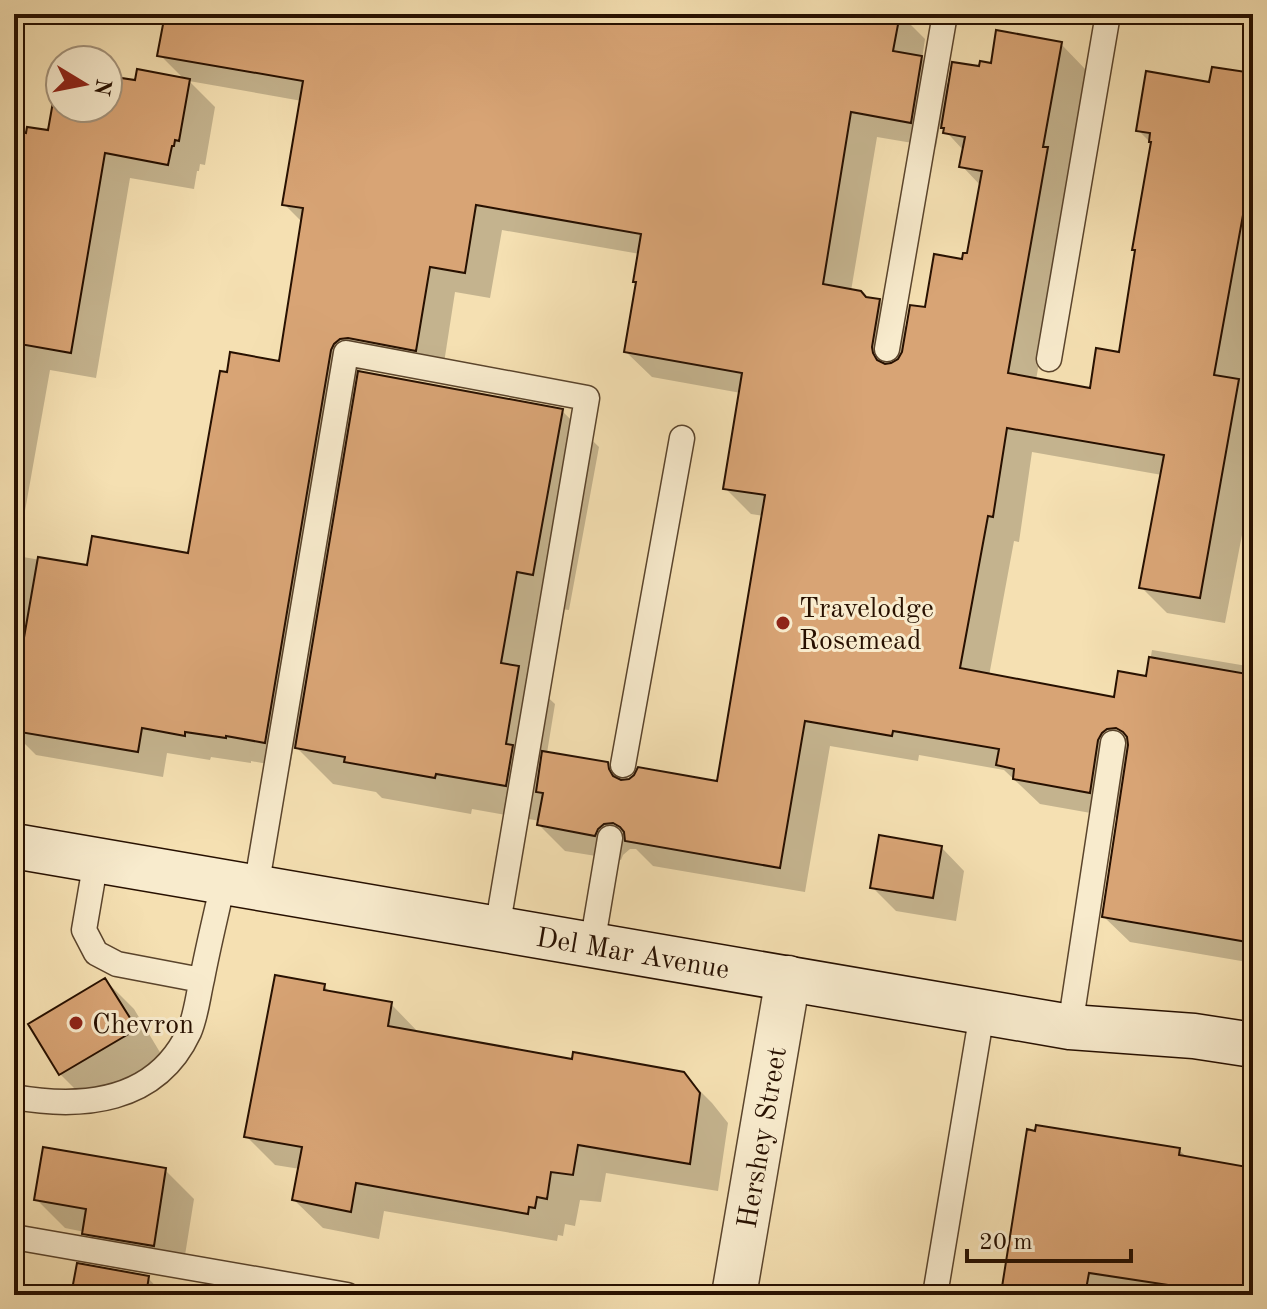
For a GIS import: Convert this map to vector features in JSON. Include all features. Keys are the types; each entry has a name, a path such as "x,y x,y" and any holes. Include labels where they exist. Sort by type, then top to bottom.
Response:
{"main road":[{"name":"Del Mar Avenue","path":"14,846 982,1013 1070,1027 1194,1036 1253,1045"},
{"name":"Hershey Street","path":"734,1295 788,978"}],"lane":[{"path":"887,349 945,14"},
{"path":"1049,359 1108,14"},
{"path":"14,1097 46,1103 108,1099 149,1082 176,1055 190,1030 201,980 240,885 346,353 587,398 497,929"},
{"path":"623,765 682,438"},
{"path":"1070,1027 1113,743"},
{"path":"592,945 610,838"},
{"path":"96,860 84,930 96,953 117,964 201,980"},
{"path":"935,1295 982,1013"},
{"path":"14,1237 347,1295"}],"building":[{"path":"165,14 900,14 893,51 922,56 911,123 851,112 823,284 861,291 866,297 880,299 872,347 877,360 885,364 898,359 902,352 910,305 925,307 934,254 962,259 963,253 967,253 982,171 959,167 965,137 943,133 944,128 941,128 952,62 979,66 980,61 991,63 996,30 1062,42 1043,147 1048,147 1008,373 1090,388 1096,348 1119,352 1135,250 1132,250 1151,142 1150,133 1136,131 1146,71 1209,82 1212,67 1253,73 1253,194 1247,193 1214,375 1239,379 1200,598 1139,588 1164,455 1007,428 993,517 988,516 960,668 1114,697 1118,671 1146,676 1149,657 1253,675 1253,943 1102,917 1128,745 1127,737 1116,728 1107,729 1098,740 1090,793 1013,779 1014,769 996,765 999,749 893,731 892,736 805,721 780,868 625,841 624,832 613,823 604,824 595,836 537,825 543,793 536,792 542,751 608,762 613,776 621,780 629,779 638,767 717,781 765,495 723,489 742,373 624,352 641,234 476,205 465,273 430,267 416,351 348,338 340,339 331,350 265,743 185,732 185,736 142,728 138,752 14,731 14,695 38,557 87,565 92,536 188,553 220,371 227,372 230,352 279,361 303,208 282,205 303,81 157,56"},
{"path":"137,69 190,79 179,141 175,140 172,146 168,165 105,153 71,353 14,343 14,131 26,133 27,127 48,130 49,124 124,124 124,78 135,80"},
{"path":"358,371 563,409 533,575 517,572 501,663 519,666 506,744 513,745 506,786 436,774 435,778 344,762 345,757 295,748"},
{"path":"879,835 942,846 933,898 870,888"},
{"path":"275,975 325,984 324,990 392,1002 388,1026 572,1059 573,1052 684,1072 700,1093 690,1164 578,1145 573,1175 551,1172 547,1199 537,1197 535,1208 529,1207 528,1214 356,1183 351,1212 292,1200 302,1147 244,1137"},
{"path":"105,978 137,1029 59,1075 28,1024"},
{"path":"1036,1125 1180,1148 1179,1155 1253,1168 1253,1295 1207,1295 1208,1291 1089,1273 1085,1295 1056,1295 1002,1287 1027,1129 1035,1131"},
{"path":"43,1147 166,1168 154,1246 82,1234 86,1209 34,1200"},
{"path":"77,1263 149,1276 146,1295 71,1295"}],"place":[{"name":"Travelodge Rosemead","path":"783,623"},
{"name":"Chevron","path":"76,1023"}]}
